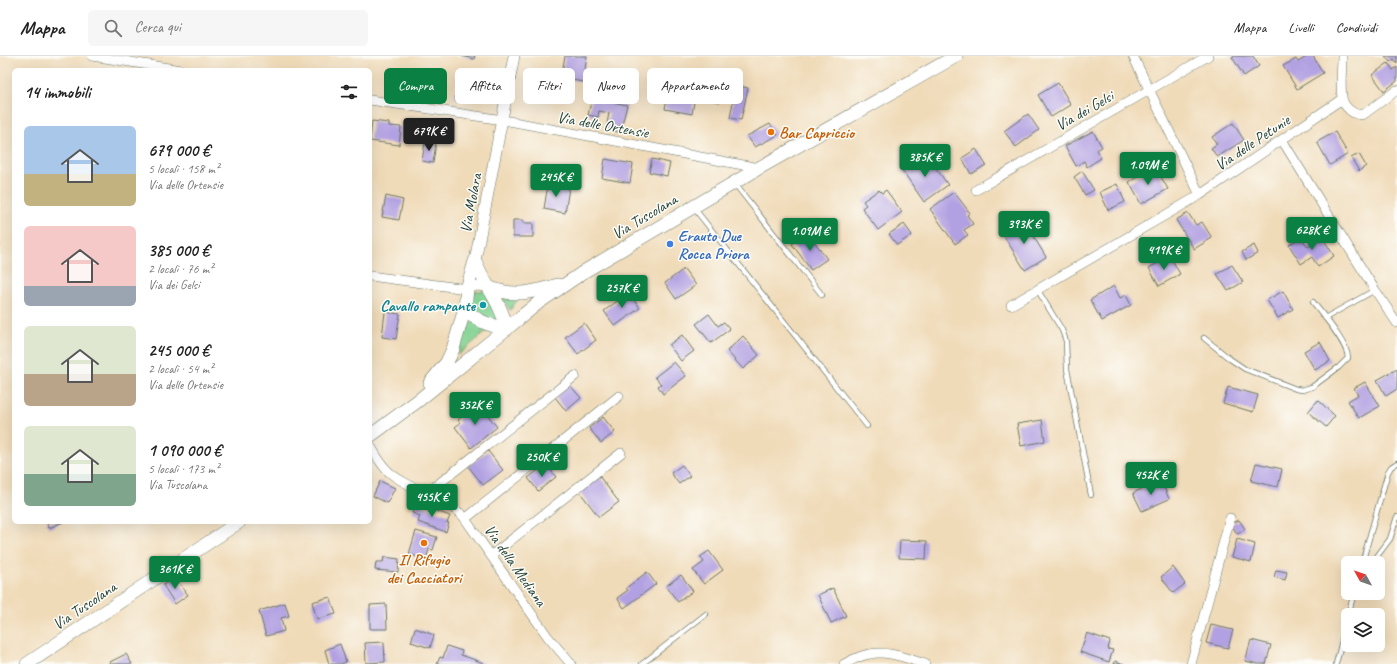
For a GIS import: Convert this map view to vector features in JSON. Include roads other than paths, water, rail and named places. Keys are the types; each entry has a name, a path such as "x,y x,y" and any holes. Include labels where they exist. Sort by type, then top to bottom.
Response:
{"main road":[{"name":"Via Tuscolana","path":"372,435 395,418 538,303 568,282 759,168 956,56"},
{"path":"475,261 483,279 500,307 507,329"},
{"path":"395,418 436,378 447,362 453,349 465,308 467,289 475,261"},
{"path":"488,287 504,292 522,294 568,282"},
{"path":"465,308 479,321 507,329"},
{"name":"Via Tuscolana","path":"27,664 236,524"}],"street":[{"path":"92,56 168,68"},
{"name":"Via Molara","path":"475,261 514,56"},
{"path":"1133,56 1200,194"},
{"name":"Via dei Gelsi","path":"976,190 1208,56"},
{"path":"1342,56 1342,99 1351,112 1357,115 1368,112 1397,90"},
{"name":"Via delle Petunie","path":"1011,305 1200,194 1342,99"},
{"name":"Via delle Ortensie","path":"372,100 503,120 759,168"},
{"path":"1282,140 1397,323"},
{"path":"372,276 467,289 476,286 488,287"},
{"path":"427,493 575,376"},
{"path":"465,519 619,396"},
{"name":"Via della Mediana","path":"372,448 383,466 389,472 397,478 455,509 465,519 548,637 572,664"},
{"path":"491,556 621,453"},
{"path":"1191,664 1230,518"},
{"path":"844,664 874,653 890,655 925,664"}],"lane":[{"path":"734,183 822,295"},
{"path":"693,207 867,426"},
{"path":"1037,289 1062,330 1066,341 1067,369 1091,496"},
{"path":"1325,318 1375,290"},
{"path":"1204,338 1245,369 1290,388 1302,390 1315,384 1339,367 1348,358 1348,353 1344,345 1313,302"},
{"path":"1364,556 1388,472 1391,466 1397,463"},
{"path":"1377,556 1390,539 1397,517"},
{"path":"642,664 706,614"},
{"path":"1336,664 1341,644"}],"place":[{"name":"Bar Capriccio","path":"771,132"},
{"name":"Erauto Due Rocca Priora","path":"670,244"},
{"name":"Cavallo rampante","path":"483,305"},
{"name":"Il Rifugio dei Cacciatori","path":"424,543"}]}
